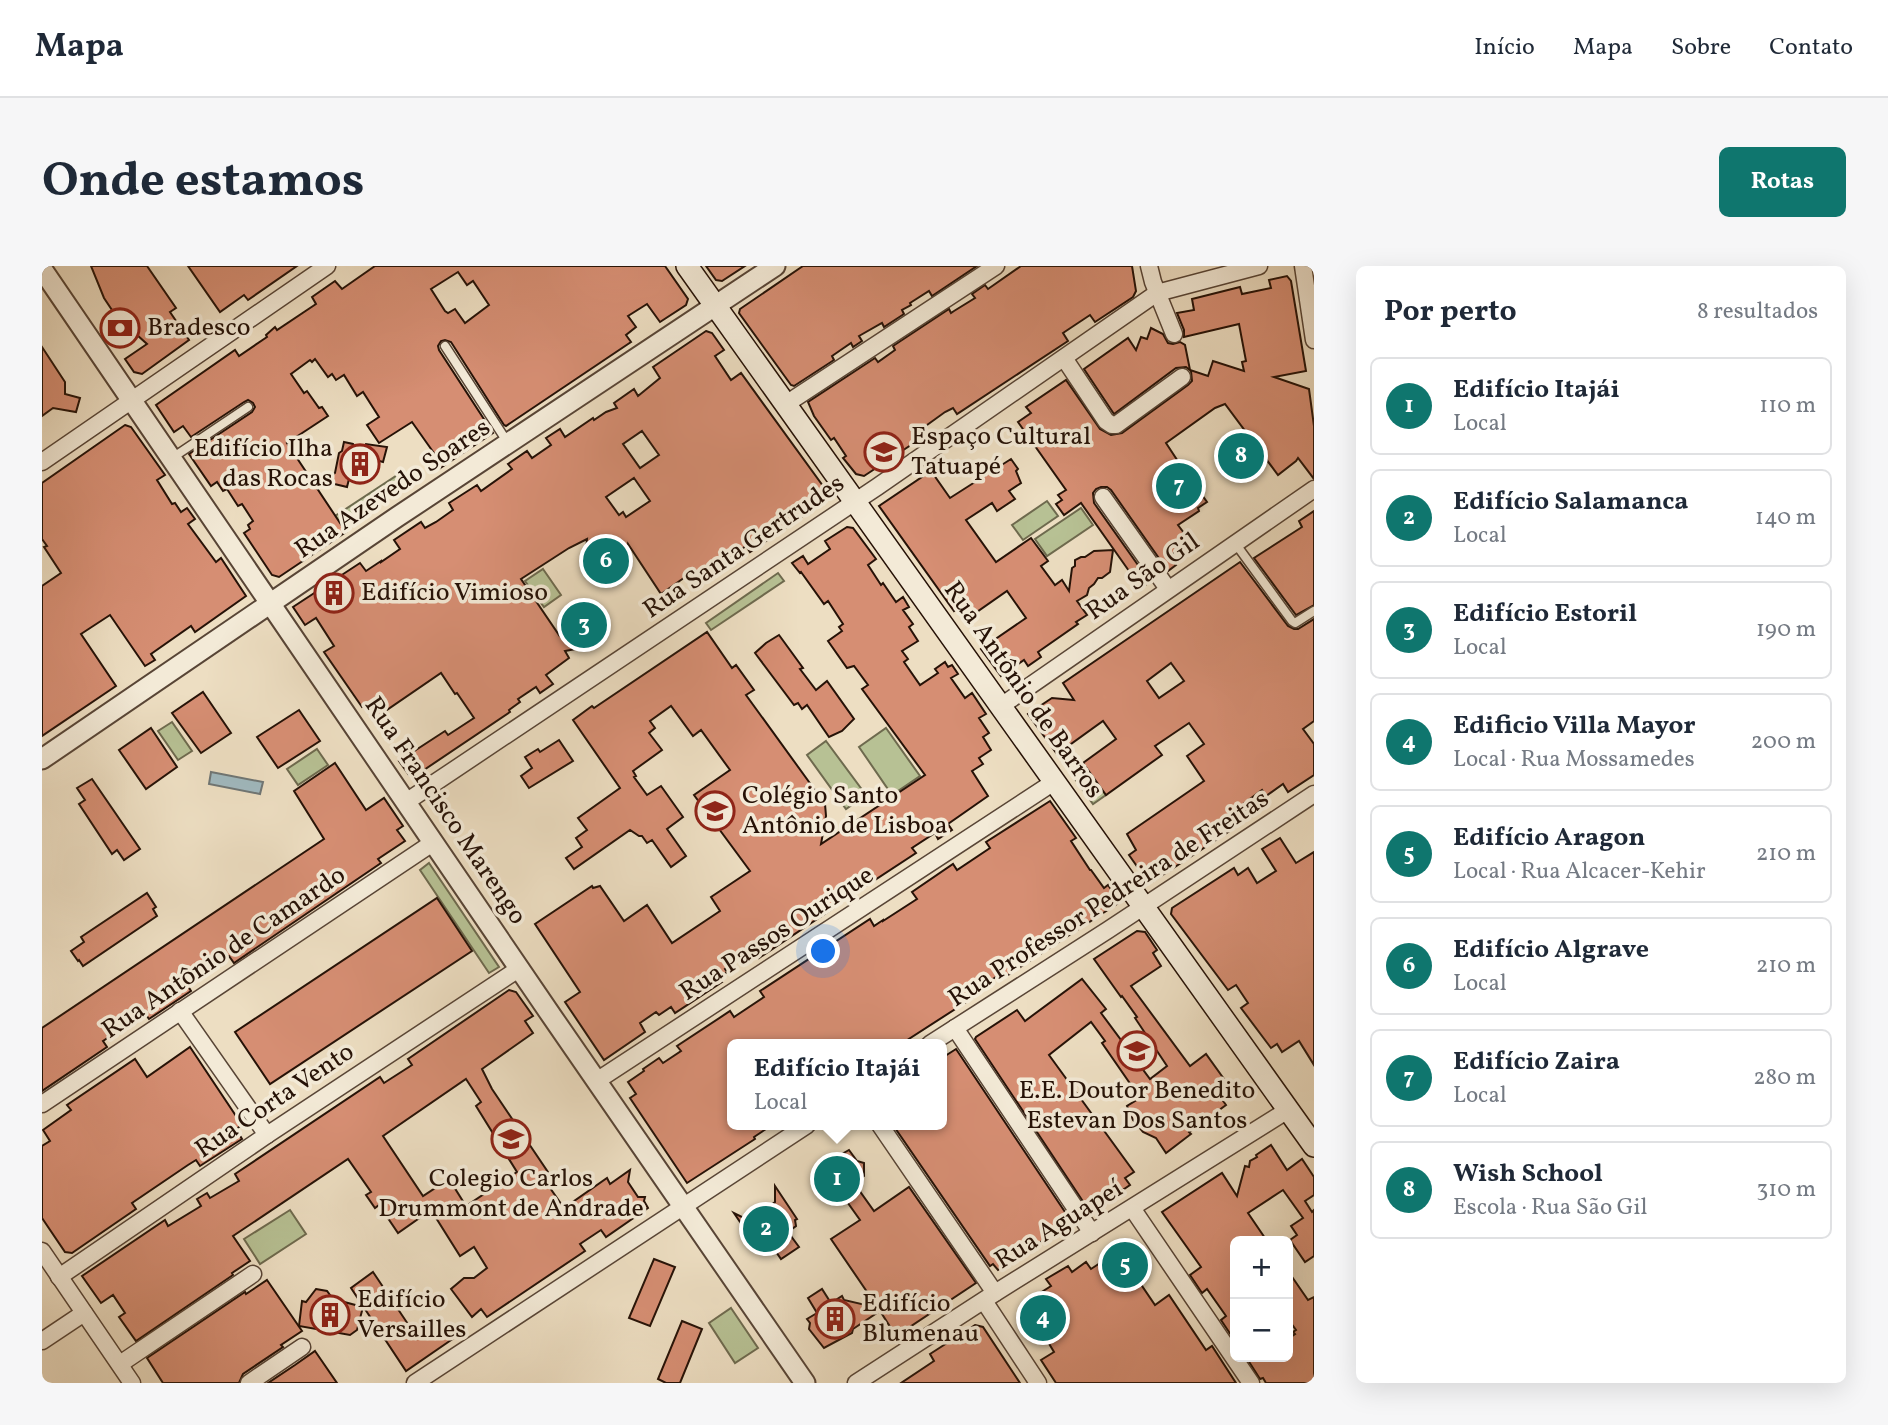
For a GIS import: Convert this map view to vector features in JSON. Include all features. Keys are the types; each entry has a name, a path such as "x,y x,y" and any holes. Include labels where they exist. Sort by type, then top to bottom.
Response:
{"main road":[{"name":"Rua Antônio de Barros","path":"687,266 1314,1146"}],"street":[{"path":"42,462 327,266"},
{"name":"Rua Azevedo Soares","path":"42,759 508,443 775,266"},
{"path":"786,404 996,266"},
{"path":"1149,266 1174,334"},
{"name":"Rua Santa Gertrudes","path":"407,802 856,501 1157,293 1259,266"},
{"path":"1303,266 1314,340"},
{"name":"Rua Francisco Marengo","path":"42,269 805,1383"},
{"path":"1064,358 1106,421 1112,425 1116,425 1182,377"},
{"name":"Rua São Gil","path":"1000,706 1314,489"},
{"path":"1103,497 1168,589"},
{"name":"Rua Passos Ourique","path":"598,1080 1054,782"},
{"name":"Rua Professor Pedreira de Freitas","path":"938,1039 1314,794"},
{"name":"Rua Antônio de Camardo","path":"42,1104 434,842"},
{"name":"Rua Corta Vento","path":"59,1277 267,1135 520,968"},
{"path":"180,1011 267,1135"},
{"path":"955,1028 1092,1233"},
{"name":"Rua Aguapeí","path":"856,1383 1288,1110"},
{"path":"415,1383 799,1130"},
{"path":"883,1130 990,1297 1038,1383"},
{"path":"1132,1209 1251,1383"},
{"path":"42,1251 132,1383"},
{"path":"120,1364 253,1274"},
{"path":"42,1341 84,1313"},
{"path":"249,1383 302,1348"}],"lane":[{"path":"445,346 508,443"},
{"path":"172,458 248,407"},
{"path":"1235,543 1292,621 1299,622 1314,611"}],"green space":[{"path":"402,472 406,479 340,523 335,516"},
{"path":"1047,501 1058,516 1023,540 1012,525"},
{"path":"1081,508 1093,525 1047,556 1035,539"},
{"path":"543,569 561,595 544,607 525,581"},
{"path":"778,573 784,581 711,630 706,623"},
{"path":"172,722 192,751 178,760 158,731"},
{"path":"886,728 920,776 892,795 859,747"},
{"path":"826,741 866,795 846,809 807,755"},
{"path":"317,749 328,765 298,785 287,769"},
{"path":"1083,763 1106,795 1093,804 1070,772"},
{"path":"429,863 499,967 489,973 420,870"},
{"path":"290,1210 306,1234 260,1264 244,1239"},
{"path":"731,1308 758,1348 735,1363 709,1323"}],"water":[{"path":"211,772 263,782 260,794 209,784"}],"building":[{"path":"91,266 147,266 176,308 170,312 189,340 142,374 134,372 125,359 147,344 116,316 104,298"},
{"path":"188,266 297,266 248,300 244,295 220,312"},
{"path":"375,266 665,266 688,299 686,305 660,322 647,304 628,316 636,327 626,335 631,342 506,426 451,342 441,341 439,350 493,433 439,469 432,459 436,456 412,422 379,443 367,425 379,417 363,392 357,396 344,375 336,380 332,374 328,377 315,359 312,362 310,360 291,374 304,393 307,391 328,416 287,443 346,532 279,577 272,575 244,533 250,529 248,525 253,521 242,504 238,506 227,489 223,491 217,482 211,486 189,454 252,412 255,407 253,403 248,400 244,402 191,437 183,426 174,432 156,405 235,350 239,356 267,337 275,327 277,330 316,304 312,297 335,281 342,289","holes":["458,272 467,285 473,281 489,305 465,323 455,309 448,313 445,311 431,289"]},
{"path":"706,266 745,266 722,281 716,280"},
{"path":"803,266 977,266 932,296 929,291 910,303 911,305 902,310 904,314 884,327 882,323 859,336 862,341 853,347 851,343 832,356 834,360 794,386 739,313 740,309"},
{"path":"1021,266 1132,266 1136,291 1133,297 1095,322 1090,315 1063,333 1068,341 957,414 953,408 945,412 916,433 920,439 864,476 856,474 843,458 846,456 834,438 831,440 814,416 808,402 875,358 878,362 895,350 893,346 949,309 951,313 975,298 972,294 985,285 988,289"},
{"path":"1287,276 1291,281 1306,371 1274,377 1309,389 1314,426 1314,479 1298,458 1278,475 1225,404 1215,408 1166,443 1187,475 1193,475 1192,481 1207,502 1178,525 1190,541 1170,556 1176,565 1168,571 1111,490 1101,487 1093,493 1094,503 1150,582 1141,588 1081,503 1064,515 1056,504 1062,500 1058,495 1066,490 1018,422 1031,413 1026,407 1066,380 1100,429 1111,435 1122,433 1188,385 1192,381 1191,371 1186,367 1176,368 1114,414 1084,369 1128,338 1136,350 1141,337 1147,339 1151,328 1163,334 1168,343 1180,342 1185,345 1190,370 1208,376 1213,361 1244,371 1242,362 1246,361 1239,324 1184,337 1177,313 1194,310 1192,299 1240,287 1242,294 1271,288 1269,280"},
{"path":"706,331 712,333 724,350 715,356 731,380 741,373 831,497 750,552 746,546 729,558 732,563 704,582 688,575 661,594 628,544 624,572 618,571 617,576 612,575 611,580 599,579 592,574 585,563 587,539 521,579 559,635 567,613 581,604 585,607 593,604 606,626 603,639 595,641 591,649 586,644 581,648 565,651 569,658 546,675 553,684 540,693 536,687 518,699 520,702 509,710 510,712 415,776 409,775 399,761 445,731 448,735 474,718 457,693 455,694 441,673 378,716 369,703 362,707 324,652 334,646 316,618 305,625 293,607 360,563 366,571 381,562 400,549 394,540 421,522 425,528 436,522 453,510 449,503 477,485 481,491 512,469 508,464 527,451 532,458 551,445 546,438 560,429 565,437 593,418 594,420 617,408 614,403 634,389 638,396 660,378 653,367","holes":["642,431 659,455 640,468 623,444","634,478 650,501 626,517 623,512 619,515 606,497"]},
{"path":"42,347 65,382 65,394 80,398 76,412 53,408 42,416"},
{"path":"125,425 131,427 165,475 157,480 172,504 175,503 181,512 187,508 195,519 188,524 216,562 221,558 246,596 195,632 191,626 151,654 155,660 145,666 110,615 81,634 116,686 42,736 42,586 61,573 44,547 47,546 42,539 42,483"},
{"name":"Edifício Ilha das Rocas","path":"344,442 353,444 362,457 366,444 387,447 383,462 376,460 374,471 359,482 349,479 347,487 322,481 335,473"},
{"path":"1011,459 1018,469 1016,471 1021,483 1009,491 1015,499 997,511 992,503 966,520 996,562 1031,538 1048,561 1041,566 1055,585 1062,580 1069,591 1075,560 1094,551 1113,550 1110,572 1098,578 1089,588 1087,595 1077,601 1087,615 1038,652 1041,657 1028,666 1024,660 1001,676 981,649 1026,618 1007,591 971,616 963,604 954,611 879,506 931,471 950,498"},
{"path":"1314,511 1314,605 1296,615 1254,558 1302,527 1299,521"},
{"path":"847,527 853,528 876,559 868,565 881,585 883,583 896,602 903,597 909,607 903,610 913,624 909,627 918,641 902,651 908,659 904,662 920,685 938,673 935,669 945,662 948,667 952,665 958,674 951,678 965,698 972,693 986,714 979,718 989,733 983,737 991,750 979,758 983,764 972,771 988,796 948,824 952,830 938,839 935,833 912,848 916,853 858,891 852,881 834,893 841,903 759,958 753,949 725,969 727,972 719,978 722,982 675,1013 671,1007 659,1015 656,1012 640,1023 645,1032 604,1060 565,1002 580,992 535,924 592,886 600,886 624,921 647,905 672,943 720,911 711,897 750,871 694,795 730,770 701,730 693,736 671,706 650,721 655,728 649,733 662,750 633,771 636,776 634,777 647,795 661,786 683,817 667,829 686,856 671,867 652,840 647,843 642,836 630,830 574,869 566,858 582,847 576,838 587,830 578,818 620,788 573,720 707,632 732,668 736,665 754,690 746,695 825,804 826,816 821,844 925,775 862,689 868,685 854,666 847,668 828,641 842,631 839,627 843,624 828,601 824,604 792,563 803,556 808,564 830,549 825,541"},
{"path":"1240,562 1288,626 1298,629 1314,619 1314,721 1303,729 1314,744 1314,775 1288,792 1283,784 1266,796 1262,790 1242,805 1251,817 1152,882 1148,882 1129,855 1136,850 1127,834 1204,781 1187,756 1204,744 1189,723 1155,746 1162,755 1106,795 1083,763 1116,739 1103,721 1057,754 1028,714 1052,698 1074,700 1063,683","holes":["1171,663 1184,681 1159,698 1147,681"]},
{"path":"779,635 816,690 827,681 854,719 842,731 829,737 807,705 802,709 798,703 794,705 755,653"},
{"path":"203,692 231,733 201,753 172,713"},
{"path":"299,710 320,741 278,768 257,737"},
{"path":"151,728 177,767 146,789 119,750"},
{"path":"559,740 573,761 529,788 521,776 532,768 525,757 538,749 540,752"},
{"path":"335,763 366,810 384,798 403,826 397,830 405,841 378,859 381,863 234,963 229,956 208,969 210,971 188,986 191,991 149,1019 144,1012 110,1032 112,1035 103,1041 107,1047 42,1091 42,1028 324,839 294,791"},
{"path":"92,779 140,849 124,860 117,850 112,854 79,804 85,800 77,788"},
{"path":"1050,801 1076,838 1071,841 1090,870 1104,888 1108,885 1120,902 1002,979 999,975 971,993 974,997 909,1039 727,1039 727,1130 764,1130 687,1183 630,1098 636,1094 628,1082 659,1058 663,1063 681,1051 677,1046 730,1011 734,1017 764,997 760,991 870,919 874,926 917,899 912,892 953,864 957,870 990,848 986,842"},
{"path":"1280,838 1296,863 1314,852 1314,1065 1299,1041 1282,1052 1277,1044 1271,1048 1241,1008 1248,1003 1236,985 1228,990 1171,914 1172,908 1234,868 1238,875 1248,868 1257,883 1276,871 1262,849"},
{"path":"147,893 156,907 153,909 157,916 83,966 71,951 84,942 81,937"},
{"path":"437,898 472,951 270,1084 235,1032"},
{"path":"1137,931 1145,932 1157,950 1153,953 1161,966 1131,986 1190,1066 1206,1054 1224,1079 1213,1087 1226,1105 1166,1153 1156,1138 1143,1132 1133,1120 1127,1106 1140,1098 1102,1043 1105,1041 1091,1022 1049,1055 1134,1172 1125,1178 1130,1185 1090,1212 975,1039 1017,1010 1025,1021 1082,979 1106,1009 1101,1013 1150,1079 1167,1066 1135,1018 1137,1017 1094,959"},
{"path":"509,990 516,992 533,1016 525,1021 533,1033 482,1069 492,1089 554,1181 548,1185 564,1208 607,1178 610,1184 630,1170 628,1182 638,1197 645,1197 648,1208 606,1237 601,1230 580,1244 585,1251 487,1317 481,1309 472,1317 451,1289 464,1278 474,1278 487,1268 474,1247 460,1256 431,1210 398,1233 379,1205 375,1208 366,1195 371,1192 348,1159 233,1236 250,1261 136,1341 119,1317 125,1313 113,1295 101,1303 82,1276 165,1220 168,1226 201,1206 197,1199 207,1193 210,1198 239,1181 235,1174 380,1077 384,1083 412,1065 408,1059","holes":["466,1079 481,1102 476,1106 517,1172 466,1206 449,1179 423,1196 383,1136"]},
{"path":"190,1047 242,1125 236,1129 242,1139 200,1166 196,1160 188,1165 132,1203 136,1209 72,1253 65,1252 42,1218 42,1146 50,1141 43,1130 71,1110 67,1105 135,1059 147,1077"},
{"path":"956,1049 1067,1215 1056,1223 1060,1229 998,1270 993,1264 990,1266 896,1130 947,1130 947,1055"},
{"path":"1271,1145 1287,1170 1302,1159 1314,1177 1314,1195 1305,1201 1312,1212 1314,1210 1314,1256 1305,1262 1293,1244 1293,1238 1297,1235 1291,1226 1303,1218 1283,1190 1248,1213 1264,1236 1230,1236 1230,1334 1221,1320 1226,1316 1207,1289 1202,1293 1190,1275 1201,1267 1162,1212 1222,1173 1237,1196 1245,1166 1249,1167 1250,1161 1257,1157 1256,1155"},
{"path":"849,1150 857,1161 864,1163 864,1176 854,1183 874,1211 909,1187 976,1283 896,1336 880,1311 853,1329 852,1333 824,1348 809,1329 810,1323 807,1319 817,1313 808,1298 822,1289 831,1303 842,1296 844,1300 878,1308 831,1239 860,1220 840,1192 830,1199 820,1196 819,1187 812,1176 826,1163"},
{"path":"775,1186 797,1219 796,1226 788,1232 799,1247 781,1259 770,1243 763,1248 755,1244 734,1213 754,1223 757,1215 775,1202"},
{"path":"1132,1242 1148,1270 1136,1277 1155,1305 1169,1295 1206,1350 1212,1346 1236,1383 1056,1383 1041,1360 1054,1352 1045,1337 1037,1334 1030,1324 1028,1316 1033,1313 1026,1302 1051,1286 1046,1279 1068,1266 1072,1272 1086,1262 1091,1269"},
{"path":"654,1259 675,1267 650,1326 629,1318"},
{"path":"373,1272 418,1339 434,1329 439,1336 449,1330 454,1338 406,1371 351,1288"},
{"path":"1293,1278 1308,1300 1314,1297 1314,1383 1266,1383 1263,1378 1260,1379 1249,1362 1293,1362 1293,1332 1296,1330 1293,1326"},
{"path":"267,1280 302,1331 243,1374 239,1383 163,1383 147,1358"},
{"name":"Edifício Versailles","path":"316,1289 327,1291 333,1299 363,1307 357,1330 350,1335 299,1326 302,1301 306,1302"},
{"path":"682,1321 702,1329 680,1383 666,1383 658,1379"},
{"path":"975,1325 983,1327 1020,1383 901,1383 934,1361 930,1354"},
{"path":"315,1351 337,1383 268,1383 295,1365"}],"place":[{"name":"Bradesco","path":"120,328"},
{"name":"Espaço Cultural Tatuapé","path":"884,452"},
{"name":"Wish School","path":"1241,456"},
{"name":"Edifício Ilha das Rocas","path":"360,464"},
{"name":"Edifício Zaira","path":"1179,486"},
{"name":"Edifício Algrave","path":"606,561"},
{"name":"Edifício Vimioso","path":"334,593"},
{"name":"Edifício Estoril","path":"584,625"},
{"name":"Colégio Santo Antônio de Lisboa","path":"715,811"},
{"name":"E.E. Doutor Benedito Estevan Dos Santos","path":"1137,1051"},
{"name":"Colegio Carlos Drummont de Andrade","path":"511,1139"},
{"name":"Edifício Itajái","path":"837,1179"},
{"name":"Edifício Salamanca","path":"766,1229"},
{"name":"Edifício Aragon","path":"1125,1265"},
{"name":"Edifício Versailles","path":"330,1315"},
{"name":"Edificio Villa Mayor","path":"1043,1318"},
{"name":"Edifício Blumenau","path":"835,1319"}]}
